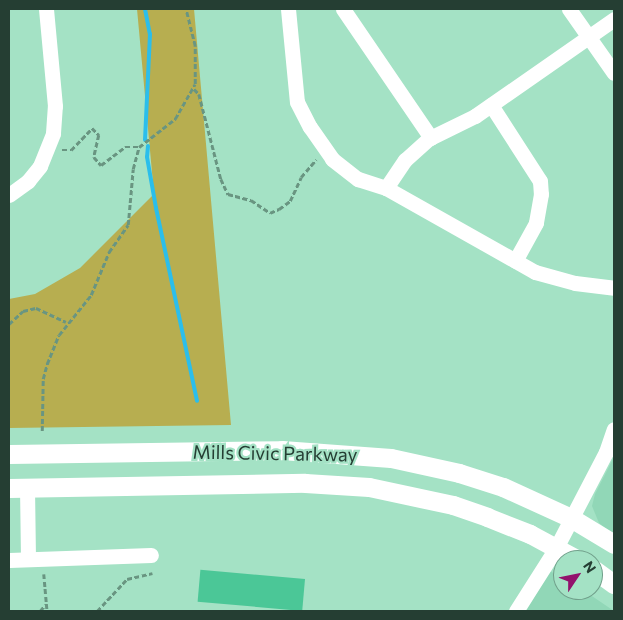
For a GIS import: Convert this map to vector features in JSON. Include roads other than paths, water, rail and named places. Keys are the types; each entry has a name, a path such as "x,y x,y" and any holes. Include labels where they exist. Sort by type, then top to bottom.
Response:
{"main road":[{"name":"Mills Civic Parkway","path":"9,454 282,450 354,453 459,473 510,490 572,518 614,544"},
{"name":"Mills Civic Parkway","path":"18,487 306,483 369,487 453,505 507,525 560,550"},
{"path":"603,576 614,584"}],"street":[{"path":"9,195 28,181 40,166 53,133 55,106 46,9"},
{"path":"288,9 298,102 325,150 358,179 386,188 535,272 575,283 614,288"},
{"path":"343,9 431,138"},
{"path":"570,9 614,73"},
{"path":"386,188 409,156 431,138 491,105 614,19"},
{"path":"491,105 540,181 542,194 536,223 514,261"},
{"path":"516,611 556,548 614,429"},
{"path":"18,487 28,559"},
{"path":"9,560 151,556"}],"waterway":[{"path":"145,9 150,34 145,140"},
{"path":"148,146 147,157 156,208 197,401"}]}
